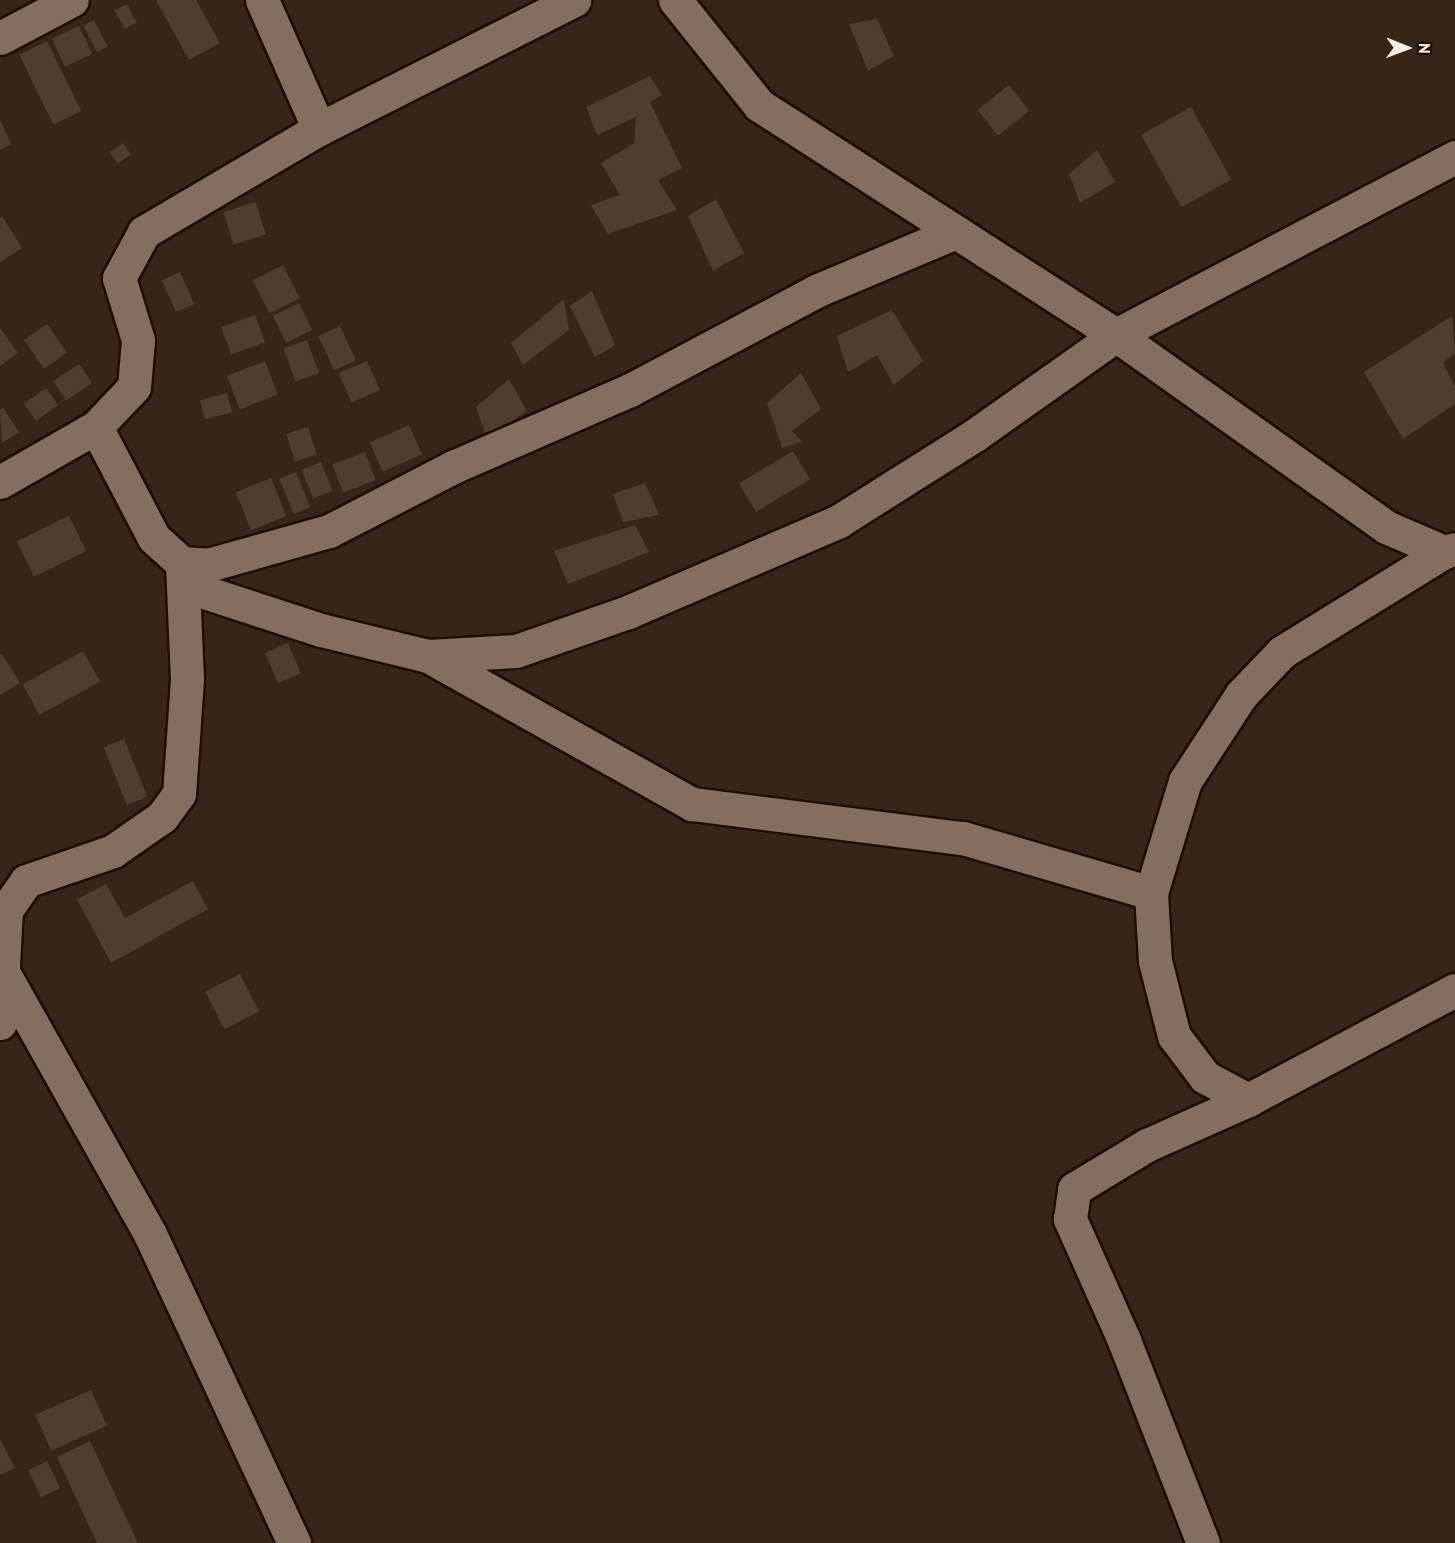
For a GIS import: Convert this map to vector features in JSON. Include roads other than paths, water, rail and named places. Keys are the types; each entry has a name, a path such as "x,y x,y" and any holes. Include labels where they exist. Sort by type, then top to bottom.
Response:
{"street":[{"path":"0,38 72,0"},
{"path":"262,0 319,129"},
{"path":"0,482 96,427 134,387 138,340 119,278 144,232 319,129 574,0"},
{"path":"675,0 759,105 1116,335 1386,527 1450,550"},
{"path":"428,656 516,651 628,612 839,521 975,435 1116,335 1455,157"},
{"path":"182,574 329,531 453,467 630,390 816,291 956,232"},
{"path":"96,427 154,538 182,574 321,630 428,656 692,804 963,838 1151,893"},
{"path":"1248,1100 1205,1077 1174,1036 1155,961 1151,893 1185,781 1241,695 1282,652 1450,550"},
{"path":"0,1023 6,910 26,881 113,851 162,818 179,794 187,679 182,574"},
{"path":"3,972 150,1234 294,1543"},
{"path":"1203,1543 1124,1340 1070,1219 1074,1189 1148,1145 1248,1100 1455,990"}]}
